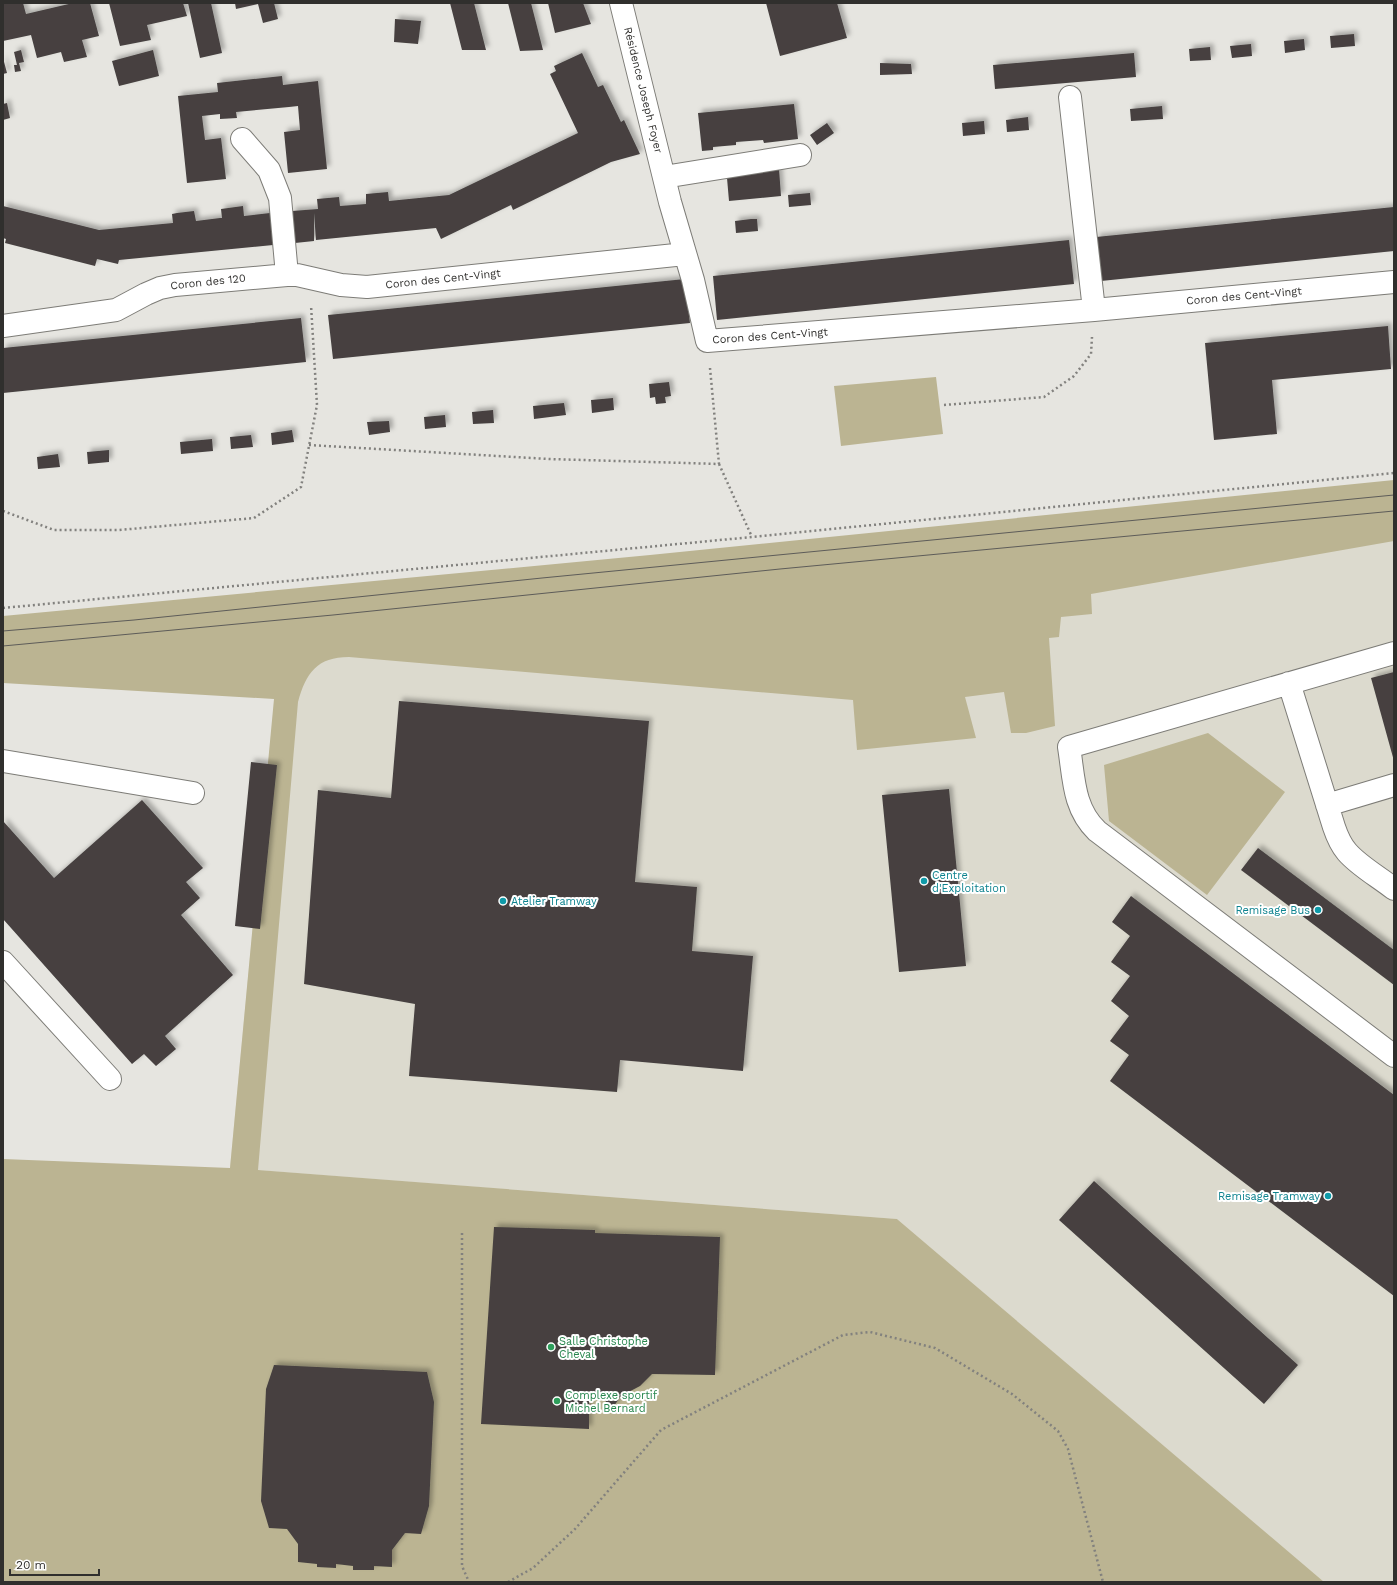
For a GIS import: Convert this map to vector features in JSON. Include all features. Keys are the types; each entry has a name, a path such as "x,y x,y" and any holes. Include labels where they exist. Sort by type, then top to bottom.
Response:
{"street":[{"name":"Résidence Joseph Foyer","path":"621,3 664,177 685,254"},
{"path":"1070,97 1094,310"},
{"path":"242,139 269,170 280,198 287,275"},
{"path":"664,177 800,155"},
{"name":"Coron des Cent-Vingt","path":"316,280 354,287 367,287 685,254 693,280 707,342 1094,310 1394,282"},
{"name":"Coron des 120","path":"3,326 116,310 160,288 175,285 287,275 316,280"},
{"path":"1394,653 1069,747 1078,802 1088,823 1394,1056"},
{"path":"1290,683 1327,805 1340,842 1347,852 1394,889"},
{"path":"3,761 193,793"},
{"path":"1327,805 1394,785"},
{"path":"3,962 110,1079"}],"path":[{"path":"3,511 54,530 119,530 254,518 301,487 317,405 316,280"},
{"path":"944,406 1044,397 1074,376 1091,354 1094,310"},
{"path":"707,342 719,464 752,537"},
{"path":"309,444 550,459 719,464"},
{"path":"3,608 752,537 1394,473"},
{"path":"462,1234 462,1566 470,1582"},
{"path":"508,1582 533,1568 574,1529 661,1430 843,1335 870,1332 935,1348 1012,1394 1058,1432 1068,1449 1103,1582"}],"shaded area":[{"path":"936,377 943,434 841,446 834,386"},
{"name":"Complexe sportif Michel Bernard","path":"1394,480 1394,541 1091,594 1092,614 1061,617 1059,637 1049,638 1055,726 1026,733 1011,733 1004,692 965,697 976,738 857,750 853,700 349,657 329,660 321,664 309,675 298,702 258,1170 897,1219 1324,1582 3,1582 3,1159 230,1168 274,699 3,683 3,616 650,555"},
{"path":"1394,531 1394,1582 1323,1582 897,1219 230,1168 281,630"},
{"path":"1208,733 1285,792 1207,895 1109,821 1104,765"}],"building":[{"path":"3,3 23,3 26,14 73,3 90,3 99,36 82,40 87,57 64,62 61,52 37,58 31,35 3,41"},
{"path":"109,3 183,3 187,16 147,25 151,40 120,46"},
{"path":"188,3 211,3 222,53 200,58"},
{"path":"235,3 274,3 278,19 263,23 258,4 236,9"},
{"path":"450,3 474,3 486,50 462,50"},
{"path":"508,3 531,3 543,50 520,51"},
{"path":"548,3 583,3 591,24 555,33"},
{"path":"766,3 837,3 847,38 780,56"},
{"path":"395,19 421,21 418,44 394,42"},
{"path":"1354,34 1355,46 1331,48 1330,36"},
{"path":"1304,39 1305,50 1285,53 1284,41"},
{"path":"1251,44 1252,56 1232,58 1230,46"},
{"path":"1210,47 1211,60 1190,61 1189,49"},
{"path":"21,50 24,62 19,63 21,71 15,72 14,65 17,65 14,52"},
{"path":"153,50 159,76 119,86 112,61"},
{"path":"582,53 598,87 603,85 621,122 624,120 640,154 611,162 513,210 511,205 441,239 436,228 316,240 314,213 314,241 295,243 292,211 318,209 317,199 339,197 340,206 366,204 366,194 388,192 389,201 449,195 578,133 550,74 556,71 554,66"},
{"path":"1134,53 1136,77 995,89 993,65"},
{"path":"3,58 7,73 3,74"},
{"path":"880,63 911,64 912,74 880,75"},
{"path":"282,76 283,85 318,81 327,169 288,173 284,132 300,130 298,106 236,112 237,118 220,119 220,114 202,116 205,140 221,138 226,179 187,183 178,96 218,92 217,83"},
{"path":"7,103 10,118 3,120 3,104"},
{"path":"794,104 798,139 764,143 763,140 736,142 736,145 713,147 713,150 702,151 698,113"},
{"path":"1162,106 1163,119 1131,121 1130,109"},
{"path":"1028,117 1029,130 1007,132 1006,120"},
{"path":"984,121 985,134 963,136 962,123"},
{"path":"827,123 834,133 817,145 810,135"},
{"path":"779,169 781,196 729,201 727,178"},
{"path":"810,193 811,205 789,207 788,195"},
{"path":"3,206 99,230 173,223 172,214 194,211 196,221 222,218 221,209 243,206 244,216 270,213 273,245 119,260 118,264 97,259 95,266 5,243 6,239 3,238"},
{"path":"1394,207 1394,251 1101,281 1096,237"},
{"path":"757,219 758,231 736,233 735,221"},
{"path":"1069,240 1074,284 717,320 713,276"},
{"path":"685,279 690,323 333,359 328,315"},
{"path":"301,318 306,362 3,393 3,348"},
{"path":"1388,326 1391,369 1272,380 1277,434 1214,440 1205,343"},
{"path":"669,382 671,396 665,397 666,403 656,404 655,397 650,398 649,384"},
{"path":"613,398 614,410 592,413 591,400"},
{"path":"564,403 566,415 534,419 533,406"},
{"path":"493,410 494,423 473,424 472,412"},
{"path":"445,415 446,427 425,429 424,417"},
{"path":"389,421 390,432 369,435 367,422"},
{"path":"292,430 294,442 272,445 271,433"},
{"path":"251,435 253,447 231,449 230,437"},
{"path":"212,439 213,451 181,454 180,442"},
{"path":"109,450 109,462 88,464 87,452"},
{"path":"58,454 60,467 38,469 37,457"},
{"path":"1394,672 1394,761 1371,678"},
{"name":"Atelier Tramway","path":"399,701 649,721 635,882 697,887 692,951 753,956 743,1071 620,1060 617,1092 409,1076 415,1004 304,984 318,790 391,798"},
{"path":"251,762 277,765 260,929 235,926"},
{"name":"Centre d'Exploitation","path":"949,789 966,966 899,972 882,795"},
{"path":"142,800 203,868 186,882 200,898 181,915 233,975 165,1036 176,1049 156,1066 144,1054 132,1064 3,919 3,821 54,878"},
{"name":"Remisage Bus","path":"1258,848 1394,950 1394,985 1241,870"},
{"name":"Remisage Tramway","path":"1131,896 1394,1095 1394,1296 1110,1081 1129,1055 1110,1041 1129,1016 1111,1001 1130,976 1111,962 1130,936 1112,922"},
{"path":"1094,1181 1298,1365 1264,1404 1059,1220"},
{"path":"494,1227 595,1230 595,1233 720,1237 715,1375 652,1374 640,1386 621,1396 614,1406 609,1406 604,1399 589,1399 589,1429 481,1424"},
{"path":"274,1365 427,1372 434,1402 429,1506 421,1534 405,1533 392,1550 392,1567 374,1566 374,1570 353,1570 353,1566 336,1564 336,1568 317,1567 317,1564 298,1562 298,1544 287,1529 269,1528 261,1501 266,1389"}],"tram line":[{"path":"3,631 134,620 542,578 1394,495"},
{"path":"3,646 333,615 780,569 1394,511"}],"place":[{"name":"Centre d'Exploitation","path":"924,881"},
{"name":"Atelier Tramway","path":"503,901"},
{"name":"Remisage Bus","path":"1318,910"},
{"name":"Remisage Tramway","path":"1328,1196"},
{"name":"Salle Christophe Cheval","path":"551,1347"},
{"name":"Complexe sportif Michel Bernard","path":"557,1401"}]}
